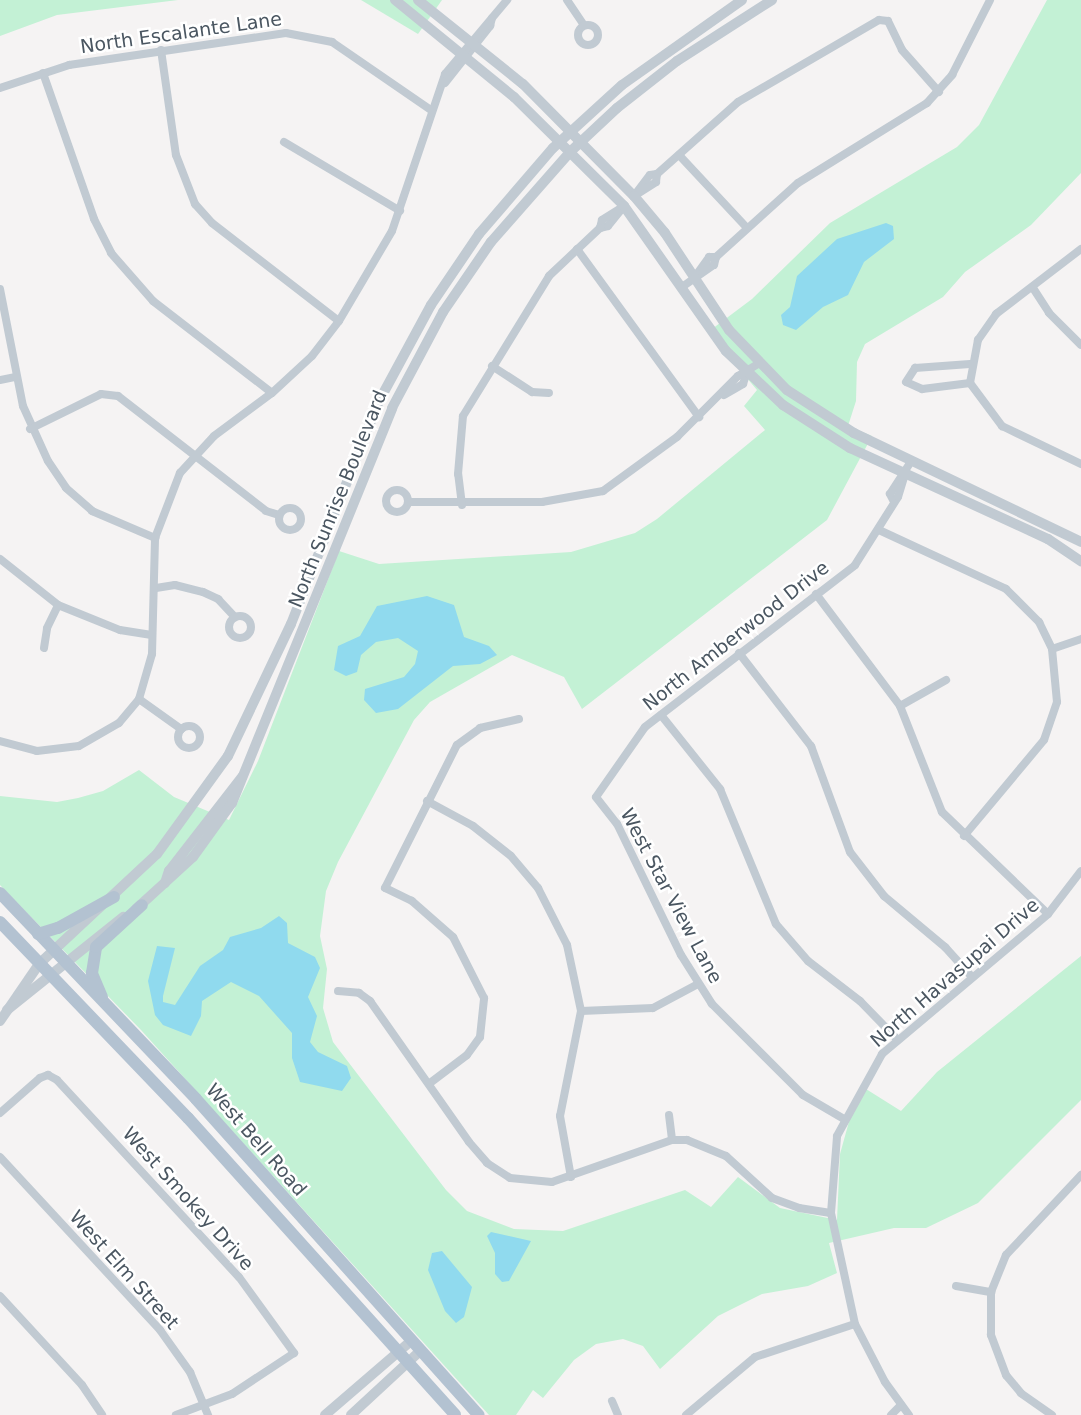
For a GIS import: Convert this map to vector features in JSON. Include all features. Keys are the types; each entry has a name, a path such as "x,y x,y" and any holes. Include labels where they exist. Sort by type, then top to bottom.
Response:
{"main road":[{"name":"West Bell Road","path":"0,893 110,1013 196,1099 479,1415"},
{"path":"38,934 58,928 114,897"},
{"path":"110,1013 92,973 93,955 101,940 142,905"},
{"name":"West Bell Road","path":"0,922 188,1118 455,1415"}],"street":[{"path":"395,0 463,55 565,147 624,206 746,374 817,430 905,474 1048,539 1081,561"},
{"path":"418,0 472,43 576,136 634,196 723,323 758,364 825,417 1081,542"},
{"path":"0,741 37,751 79,746 119,723 139,699 152,654 156,588 155,538 180,473 194,455 272,393 312,356 339,321 373,270 400,211 431,110 445,83 445,74 507,0"},
{"path":"567,0 583,25"},
{"name":"North Sunrise Boulevard","path":"0,1021 39,964 54,953 157,854 200,800 234,745 268,676 359,446 407,347 480,234 664,51 742,0"},
{"name":"North Sunrise Boulevard","path":"576,136 670,66 772,0"},
{"path":"682,287 694,278 709,257 716,257 798,183 899,124 939,92 990,0"},
{"path":"634,196 650,175 657,174 738,102 879,20 888,21 902,50 939,92"},
{"name":"North Escalante Lane","path":"0,88 43,72 161,50 277,33 316,36 347,51 431,110"},
{"path":"161,50 176,155 195,204 212,223 339,321"},
{"path":"43,72 94,219 111,253 153,301 272,393"},
{"path":"284,142 400,211"},
{"name":"North Sunrise Boulevard","path":"7,1010 64,962 163,887 220,824 247,774 373,451 408,375 443,312 491,242 565,147"},
{"path":"679,155 747,228"},
{"path":"462,505 458,474 463,416 549,276 600,228 608,226 624,206"},
{"path":"577,249 699,417"},
{"path":"1081,249 996,314 978,340 970,364 970,383 1002,426 1081,464"},
{"path":"1033,288 1049,313 1081,345"},
{"path":"0,289 16,377 30,429 66,488 92,511 155,538"},
{"path":"408,502 462,505 542,502 603,491 724,395 745,382 746,374 758,364"},
{"path":"970,364 915,368 906,382 922,389 970,383"},
{"path":"492,366 532,392 549,393"},
{"path":"0,380 16,377"},
{"path":"30,429 109,393 266,511 279,515"},
{"name":"North Amberwood Drive","path":"596,797 645,727 855,565 879,530 893,500 906,482 905,474 912,460"},
{"path":"879,530 1006,589 1039,622 1052,649 1057,702 1044,740 964,836"},
{"path":"0,559 58,605 120,630 152,635"},
{"path":"156,588 175,586 203,592 218,599 235,617"},
{"path":"816,594 900,706 942,812 1048,914"},
{"path":"44,648 47,628 58,605"},
{"path":"1052,649 1081,639"},
{"path":"738,653 811,746 850,852 884,896 945,947 971,976"},
{"path":"900,706 946,680"},
{"path":"139,699 181,729"},
{"path":"661,715 720,789 776,924 808,961 860,1001 897,1039"},
{"path":"430,1083 467,1055 480,1037 484,998 453,936 412,901 385,888 457,745 480,728 519,719"},
{"path":"163,887 169,871 247,774"},
{"name":"West Star View Lane","path":"596,797 617,824 698,984 732,1026 803,1095 844,1119"},
{"path":"200,800 216,811"},
{"path":"427,802 483,832 530,878 567,945 581,1011 561,1104 560,1132 571,1177"},
{"name":"North Havasupai Drive","path":"909,1415 855,1324 831,1213 832,1163 844,1119 871,1069 897,1039 1048,914 1081,871"},
{"path":"581,1011 653,1008 698,984"},
{"path":"338,991 359,993 370,1001 487,1163 510,1178 530,1182 571,1177 671,1140 702,1143 719,1152 781,1202 831,1213"},
{"name":"West Smokey Drive","path":"0,1112 48,1075 239,1277 294,1353 232,1394 204,1404"},
{"path":"669,1115 671,1140"},
{"name":"West Elm Street","path":"0,1157 159,1330 190,1372 208,1415"},
{"path":"1052,1415 1021,1393 1006,1375 991,1335 990,1292 1006,1255 1081,1175"},
{"path":"956,1286 990,1292"},
{"path":"0,1296 82,1385 102,1415"},
{"path":"686,1415 755,1357 855,1324"},
{"path":"325,1415 398,1353 416,1346"},
{"path":"351,1415 407,1363 416,1346"},
{"path":"612,1401 618,1415"},
{"path":"176,1415 204,1404"},
{"path":"891,1415 901,1405"}],"green space":[{"path":"0,0 178,0 57,15 0,36"},
{"path":"361,0 442,0 418,34"},
{"path":"1047,0 1081,0 1081,173 1031,225 965,272 943,297 865,344 857,362 856,401 848,426 872,436 827,520 582,709 564,677 512,655 430,702 414,720 338,862 326,891 320,936 327,969 323,1008 333,1042 446,1190 467,1211 514,1229 563,1231 685,1190 711,1207 738,1177 780,1208 837,1220 840,1154 850,1118 866,1089 901,1111 937,1072 1081,956 1081,1100 978,1203 926,1228 894,1228 829,1243 837,1273 808,1286 762,1294 718,1316 660,1369 643,1346 623,1339 596,1344 574,1360 543,1398 533,1390 516,1415 489,1415 141,1030 0,885 0,796 57,802 103,791 139,770 174,797 229,820 258,761 339,551 379,564 571,552 635,533 657,519 765,430 744,406 757,390 708,332 752,299 830,223 957,147 979,125"}],"water":[{"path":"886,223 893,226 894,239 864,262 848,295 823,307 796,330 783,325 781,315 790,307 797,276 837,239"},
{"path":"427,596 454,605 464,637 489,646 497,655 480,664 453,666 398,709 376,713 364,700 365,689 404,677 415,664 418,651 398,638 376,642 361,655 357,672 346,676 334,670 338,646 360,636 377,606"},
{"path":"279,916 287,923 288,943 315,957 320,968 308,997 317,1016 310,1042 318,1052 347,1066 351,1078 342,1091 300,1082 292,1058 292,1033 259,996 231,982 202,1001 201,1016 191,1036 163,1025 155,1015 148,981 157,946 175,948 163,1002 175,1005 200,966 223,950 230,937 261,928"},
{"path":"491,1232 531,1241 509,1281 502,1282 495,1274 495,1253 487,1236"},
{"path":"442,1251 472,1287 464,1317 456,1323 445,1311 428,1270 432,1253"}]}
